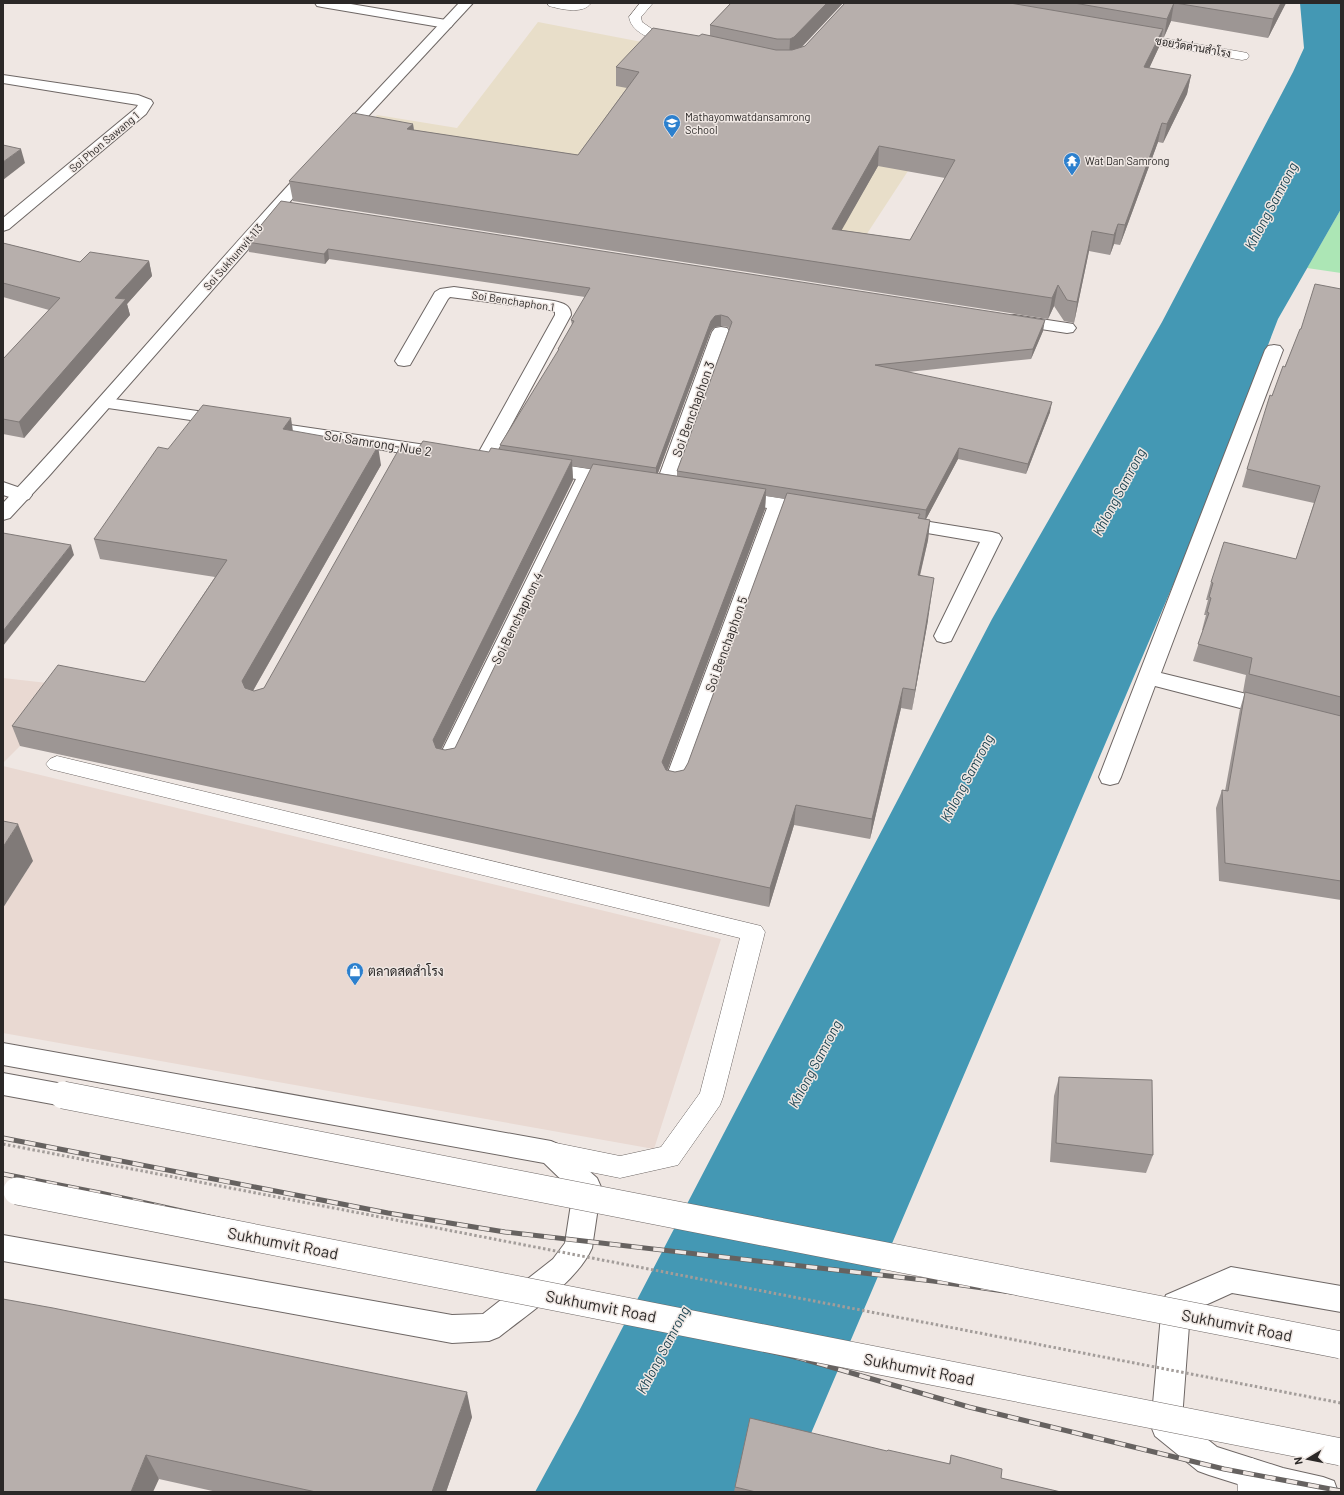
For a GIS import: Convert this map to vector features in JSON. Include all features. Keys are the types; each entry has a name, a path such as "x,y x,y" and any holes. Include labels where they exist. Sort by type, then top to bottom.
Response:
{"main road":[{"path":"322,3 446,24"},
{"name":"Soi Sukhumvit 113","path":"3,514 107,403 286,206 327,152 466,3"},
{"name":"Soi Phon Sawang 1","path":"3,79 138,99 146,103 141,111 3,226"},
{"name":"Soi Benchaphon 1","path":"404,361 441,296 446,293 454,292 554,306 563,310 563,316 478,458"},
{"path":"996,317 1067,328"},
{"name":"Soi Benchaphon 3","path":"587,475 657,485 721,332"},
{"path":"1110,777 1274,350"},
{"name":"Soi Samrong-Nue 2","path":"107,403 478,458"},
{"path":"391,468 403,447"},
{"path":"528,466 587,475"},
{"name":"Soi Benchaphon 4","path":"448,761 587,475"},
{"path":"3,488 22,495"},
{"path":"717,494 831,512"},
{"name":"Soi Benchaphon 5","path":"675,783 778,504"},
{"path":"885,521 992,538 944,636"},
{"path":"1148,676 1287,712"},
{"path":"3,1054 551,1154 587,1186 578,1248 563,1268 490,1327 452,1328 3,1248"},
{"name":"Sukhumvit Road","path":"3,1084 1341,1345"},
{"name":"Sukhumvit Road","path":"10,1189 1341,1452"},
{"path":"1323,1492 1283,1483 1252,1483 1209,1460 1166,1426 1176,1304 1231,1280 1341,1299"}],"lane":[{"path":"553,3 578,6 585,3"},
{"path":"647,3 635,17 636,23 647,32 687,44"},
{"name":"ซอยวัดด่านสำโรง","path":"1124,36 1242,56"},
{"path":"57,764 753,932 711,1097 669,1157 620,1167 551,1154"}],"path":[{"path":"3,1144 1341,1403"}],"shaded area":[{"name":"Mathayomwatdansamrong School","path":"538,22 953,102 857,249 366,130 377,115 457,128"},
{"path":"3,678 65,685 20,746 3,763"},
{"name":"ตลาดสดสำโรง","path":"3,766 721,939 654,1149 3,1033 3,908 33,861 3,855"}],"green space":[{"path":"1341,209 1341,273 1307,268"}],"water":[{"name":"Khlong Samrong","path":"1300,3 1341,3 1341,209 1278,319 1202,517 786,1492 535,1492 578,1413 992,619 1162,322 1293,72 1304,48"}],"building":[{"path":"731,3 827,3 794,37 790,39 777,39 710,25"},
{"path":"845,3 1010,3 1163,29 1144,67 1191,75 1167,124 1162,123 1125,225 1118,224 1114,235 1092,231 1077,302 1067,300 1058,285 1052,298 289,181 353,113 413,124 407,129 578,155 639,72 616,67 653,28 699,36 702,34 776,50 792,50 805,46","holes":["879,146 955,160 910,240 832,229"]},
{"path":"1074,3 1174,3 1167,19"},
{"path":"1175,3 1281,3 1273,19"},
{"path":"3,145 21,149 3,162"},
{"path":"281,201 1045,320 1033,349 875,365 1052,402 1028,464 959,448 926,510 677,471 732,322 728,317 721,315 715,316 711,321 656,468 500,445 559,349 574,321 571,320 590,288 328,249 324,254 247,242"},
{"path":"3,243 80,262 90,252 149,261 115,298 126,299 19,422 3,419 3,359 60,298 3,283"},
{"path":"1315,284 1341,289 1341,697 1249,674 1252,658 1198,644 1209,613 1207,612 1211,598 1209,597 1213,583 1211,582 1224,542 1296,559 1320,486 1247,469 1270,395 1272,396 1283,366 1285,367 1301,329"},
{"path":"203,405 291,418 283,429 378,446 242,681 245,688 254,691 264,688 399,449 416,452 423,441 489,452 491,448 572,460 433,740 436,748 445,750 455,748 593,464 766,489 662,762 666,770 675,772 684,770 688,763 787,493 920,514 918,518 930,520 918,575 934,578 915,690 903,688 872,819 796,805 770,888 12,726 58,665 145,682 227,560 94,539 158,447 168,449"},
{"path":"3,533 71,545 3,631"},
{"path":"1245,692 1341,716 1341,881 1225,863 1222,790 1228,791"},
{"path":"3,821 18,824 3,847"},
{"path":"1059,1077 1152,1080 1153,1155 1056,1143"},
{"path":"3,1299 467,1392 432,1492 316,1492 146,1455 131,1492 3,1492"},
{"path":"750,1418 887,1451 950,1464 951,1455 1002,1469 1001,1478 1061,1492 756,1492 735,1487"}],"railway":[{"path":"3,1138 388,1213 505,1232 933,1281 1276,1329 1341,1342"},
{"path":"3,1174 100,1193 540,1290 613,1311 803,1359 969,1407 1224,1469 1341,1491"}],"place":[{"name":"Mathayomwatdansamrong School","path":"672,138"},
{"name":"Wat Dan Samrong","path":"1072,176"},
{"name":"ตลาดสดสำโรง","path":"355,986"}]}
